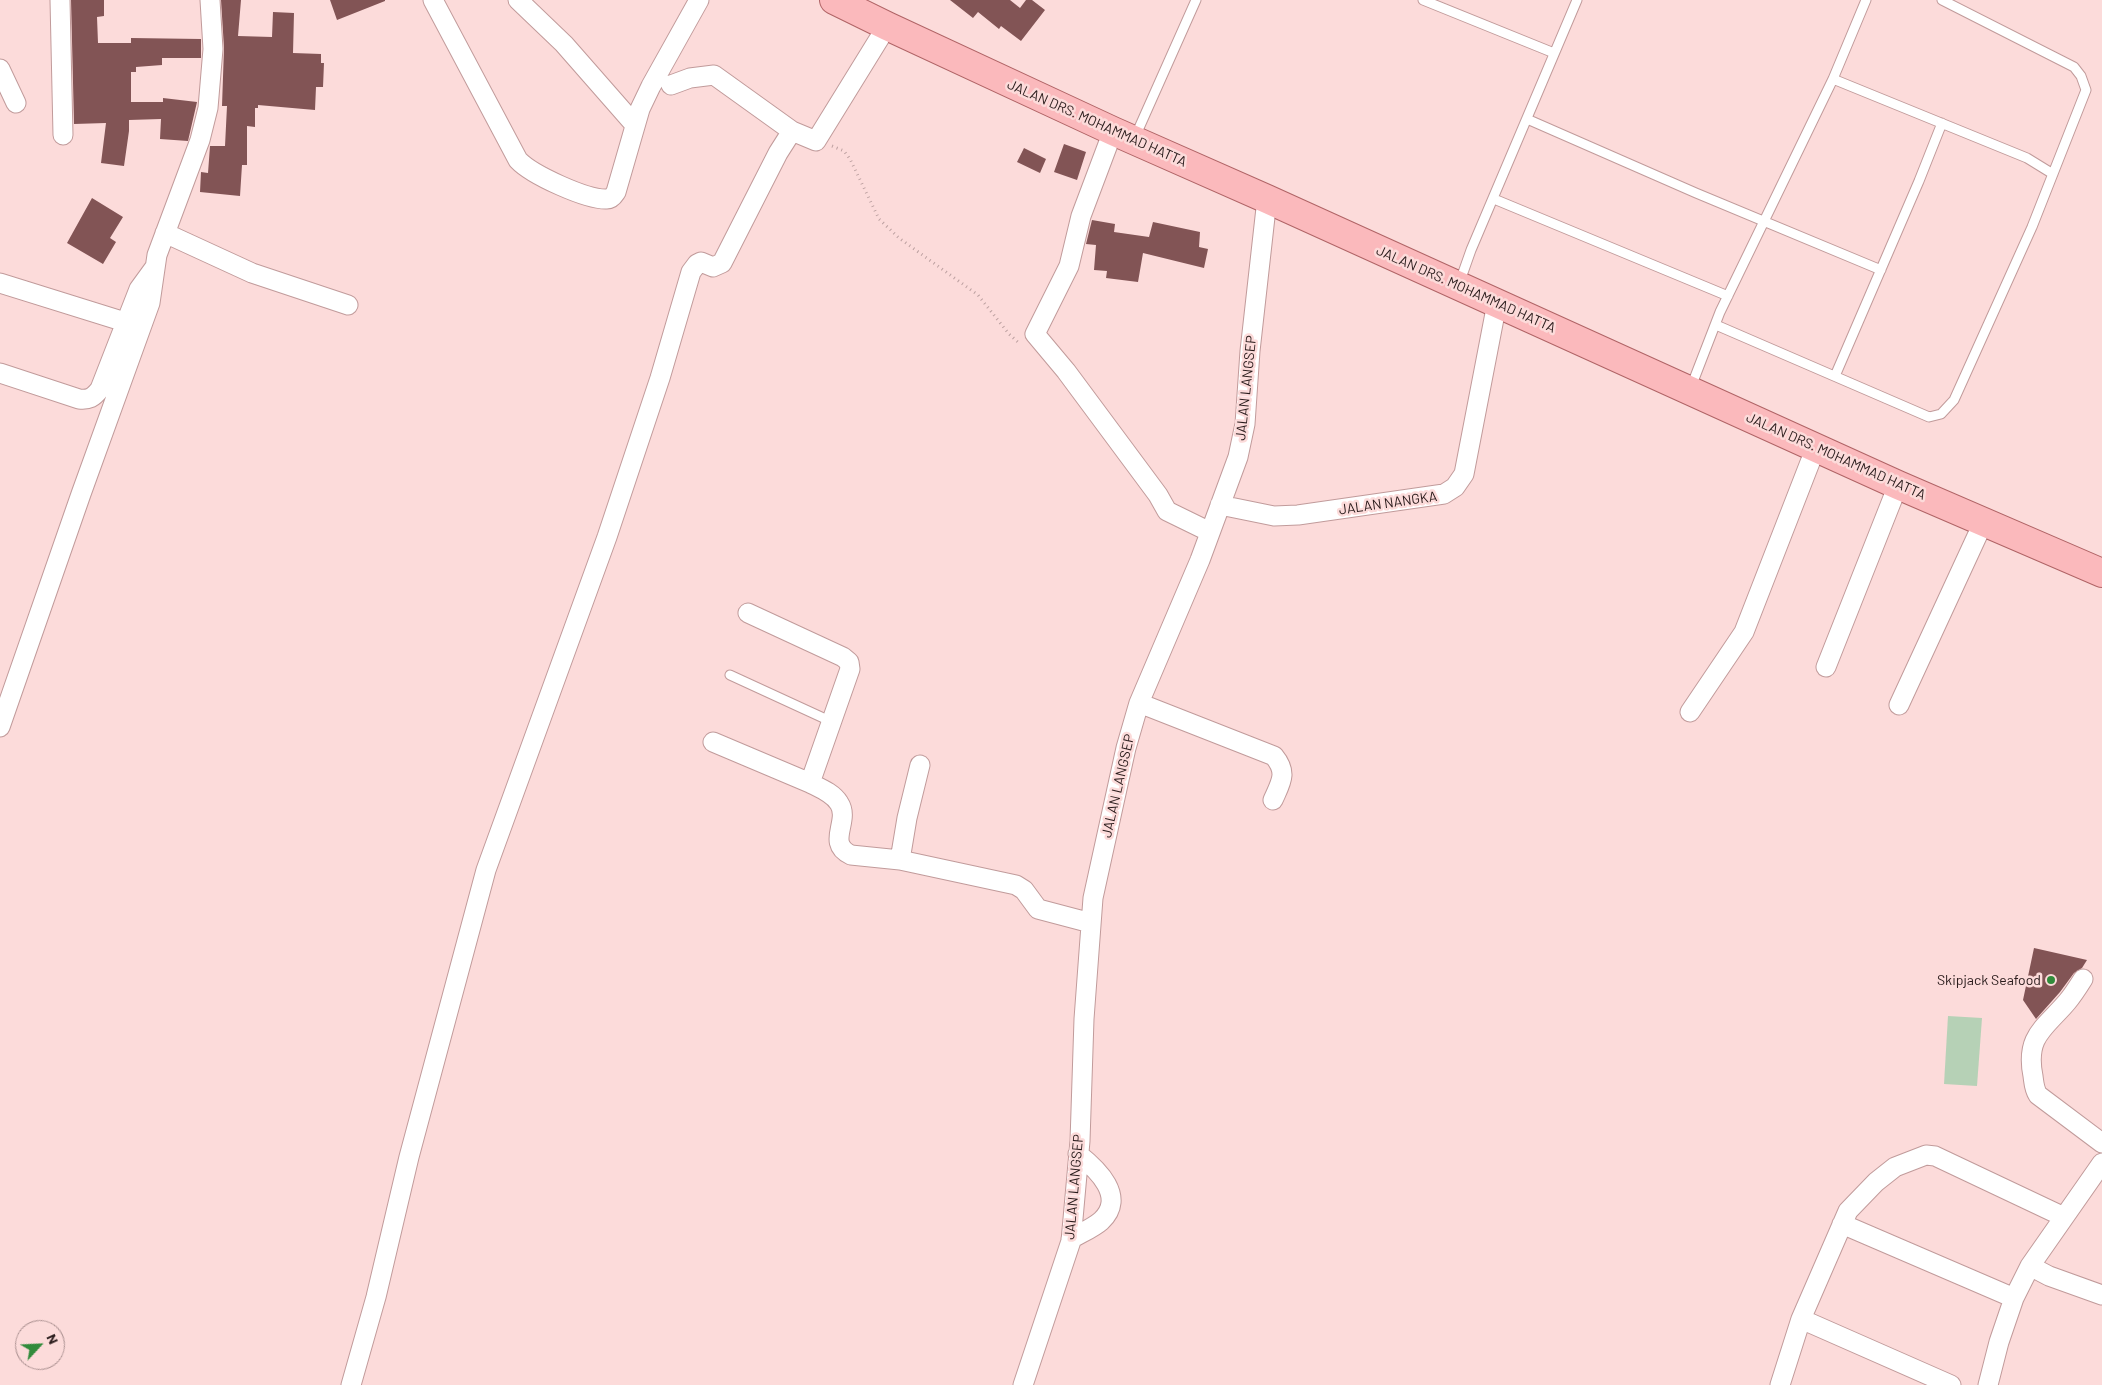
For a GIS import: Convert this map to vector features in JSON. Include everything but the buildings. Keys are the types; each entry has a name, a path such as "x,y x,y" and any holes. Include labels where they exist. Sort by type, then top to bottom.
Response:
{"main road":[{"name":"JALAN DRS. MOHAMMAD HATTA","path":"834,0 1123,136 1267,199 1898,484 2102,573"}],"street":[{"path":"60,0 63,135"},
{"path":"0,727 150,303 156,255 200,140 208,108 213,49 210,0"},
{"path":"433,0 518,160 528,169 554,182 583,194 608,199 613,197 616,192 637,117 650,86 700,0"},
{"path":"518,0 637,117"},
{"path":"671,84 690,78 714,75 792,131 822,132 887,26"},
{"path":"0,69 16,103"},
{"path":"351,1385 376,1296 409,1157 486,870 607,537 660,378 691,272 697,264 702,262 713,267 722,263 778,153 792,131"},
{"path":"1123,136 1081,216 1069,266 1035,334 1066,371 1158,495 1167,512 1210,532"},
{"name":"JALAN LANGSEP","path":"1023,1385 1071,1239 1078,1154 1084,1019 1093,898 1126,748 1139,703 1200,560 1238,457 1245,424 1250,351 1267,199"},
{"path":"165,233 252,274 348,305"},
{"path":"0,373 79,399 88,400 94,396 100,390 138,289 156,266"},
{"path":"0,283 125,322"},
{"name":"JALAN NANGKA","path":"1220,505 1274,516 1298,515 1444,494 1456,487 1464,474 1497,303"},
{"path":"1690,712 1744,632 1816,447"},
{"path":"1826,667 1898,484"},
{"path":"1899,705 1984,521"},
{"path":"748,613 843,657 848,662 850,669 830,721 810,783"},
{"path":"1139,703 1274,756 1281,765 1283,778 1273,800"},
{"path":"714,742 810,783 838,800 842,808 842,818 838,840 844,852 851,856 900,860 1016,885 1024,890 1038,909 1091,923"},
{"path":"900,860 907,818 920,765"},
{"path":"2083,980 2067,1002 2042,1028 2034,1041 2031,1061 2035,1090 2038,1095 2102,1143"},
{"path":"2034,1085 2044,1084 2102,1130"},
{"path":"1071,1239 1102,1220 1108,1209 1111,1196 1107,1182 1089,1162 1078,1154"},
{"path":"1780,1385 1801,1319 1848,1211 1876,1182 1895,1167 1926,1155 1935,1156 2067,1212"},
{"path":"1988,1385 1999,1342 2014,1298 2030,1266 2102,1163"},
{"path":"1842,1224 2014,1298"},
{"path":"2030,1266 2049,1276 2102,1296"},
{"path":"1801,1319 1951,1385"}],"lane":[{"path":"1123,136 1196,0"},
{"path":"1423,0 1554,53"},
{"path":"1458,286 1471,250 1577,0"},
{"path":"1690,390 1728,296 1833,78 1866,0"},
{"path":"1716,325 1929,417 1941,414 1954,400 2032,227 2086,90 2081,76 2074,68 1942,0"},
{"path":"1833,78 2027,158 2053,174"},
{"path":"1527,119 1696,193 1881,270"},
{"path":"1835,376 1942,123"},
{"path":"1494,199 1728,296"},
{"path":"730,675 830,721"}],"path":[{"path":"822,132 836,147 844,151 850,159 879,219 899,238 978,295 1009,334 1023,347"}],"green space":[{"path":"1948,1016 1982,1018 1977,1086 1944,1084"}],"place":[{"name":"Skipjack Seafood","path":"2051,980"}]}
